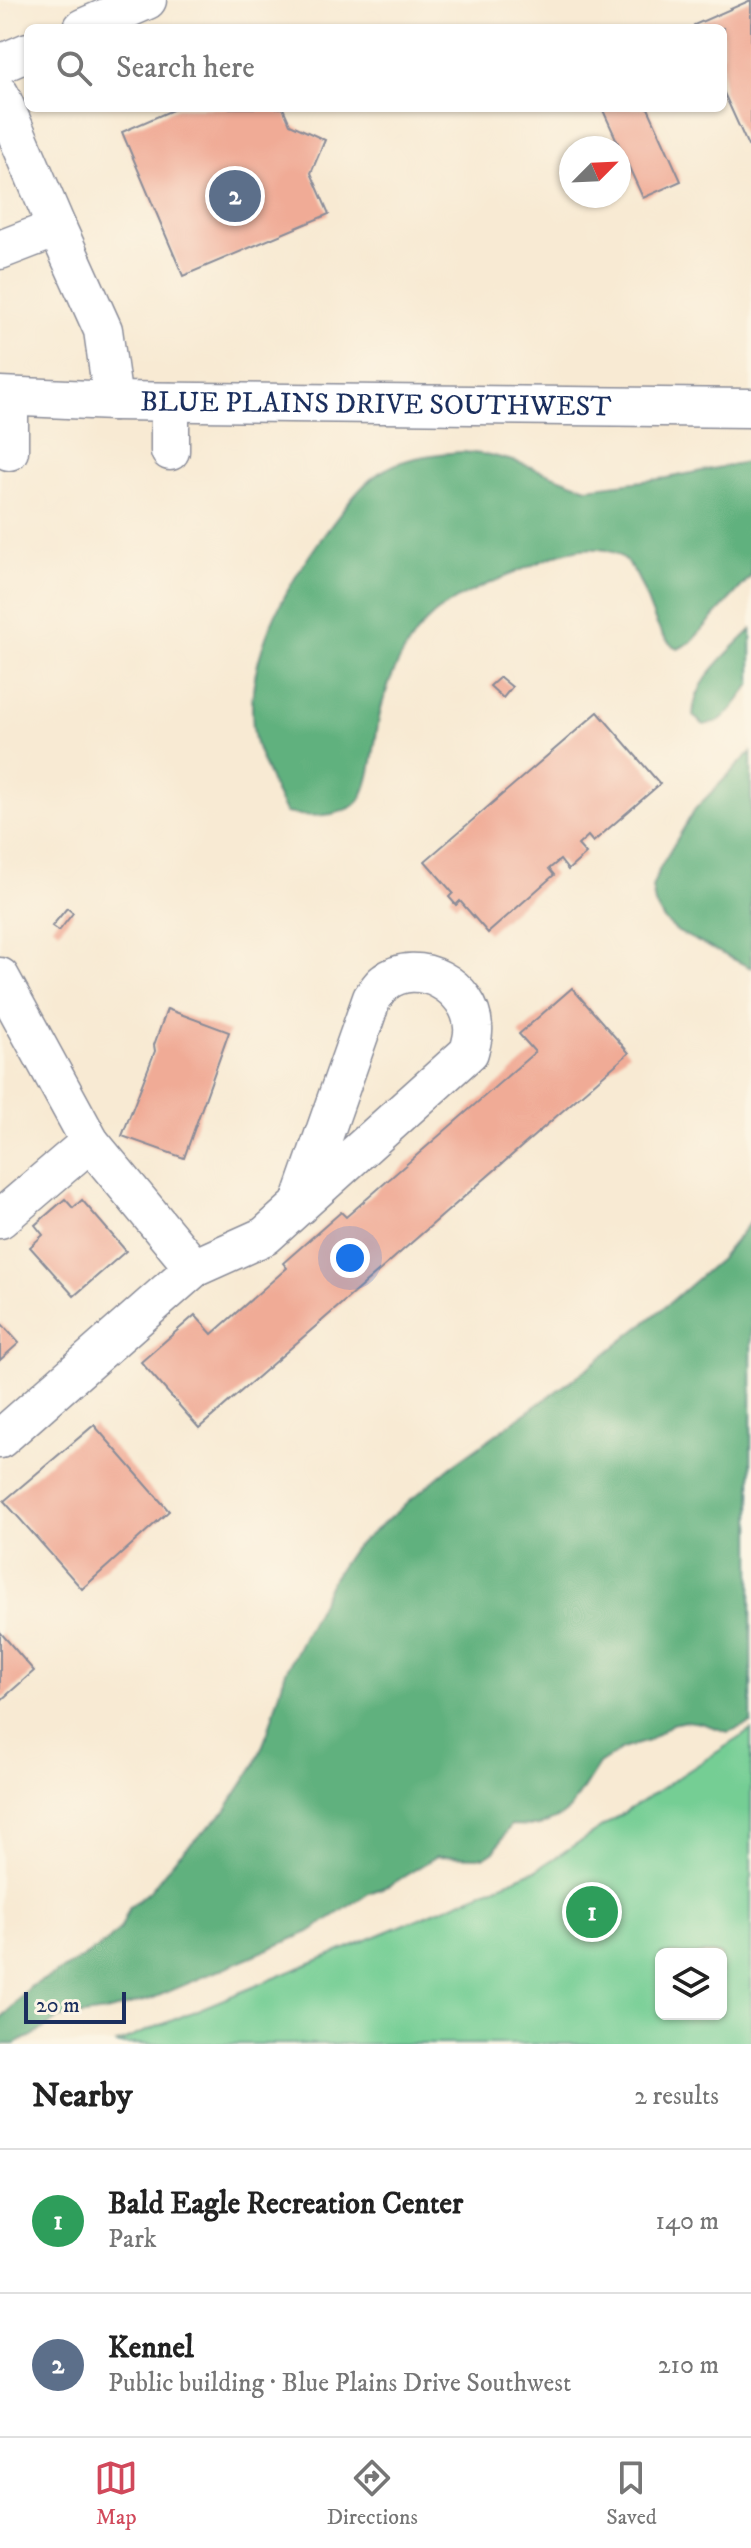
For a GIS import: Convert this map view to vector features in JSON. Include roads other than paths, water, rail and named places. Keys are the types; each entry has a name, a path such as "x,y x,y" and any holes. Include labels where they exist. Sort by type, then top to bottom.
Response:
{"street":[{"path":"92,24 147,0"},
{"path":"0,64 24,54"},
{"path":"0,95 103,330 113,401"},
{"path":"0,250 57,228"},
{"path":"4,396 9,451"},
{"name":"BLUE PLAINS DRIVE SOUTHWEST","path":"4,396 170,402 751,408"},
{"path":"170,402 170,451"},
{"path":"0,1439 194,1268 265,1236 299,1206 469,1052 473,1026 465,1000 437,976 375,971 372,998 299,1206"},
{"path":"0,977 90,1142 194,1268"},
{"path":"0,1219 90,1142"}],"place":[{"name":"Kennel","path":"235,196"},
{"name":"Bald Eagle Recreation Center","path":"592,1912"}]}
